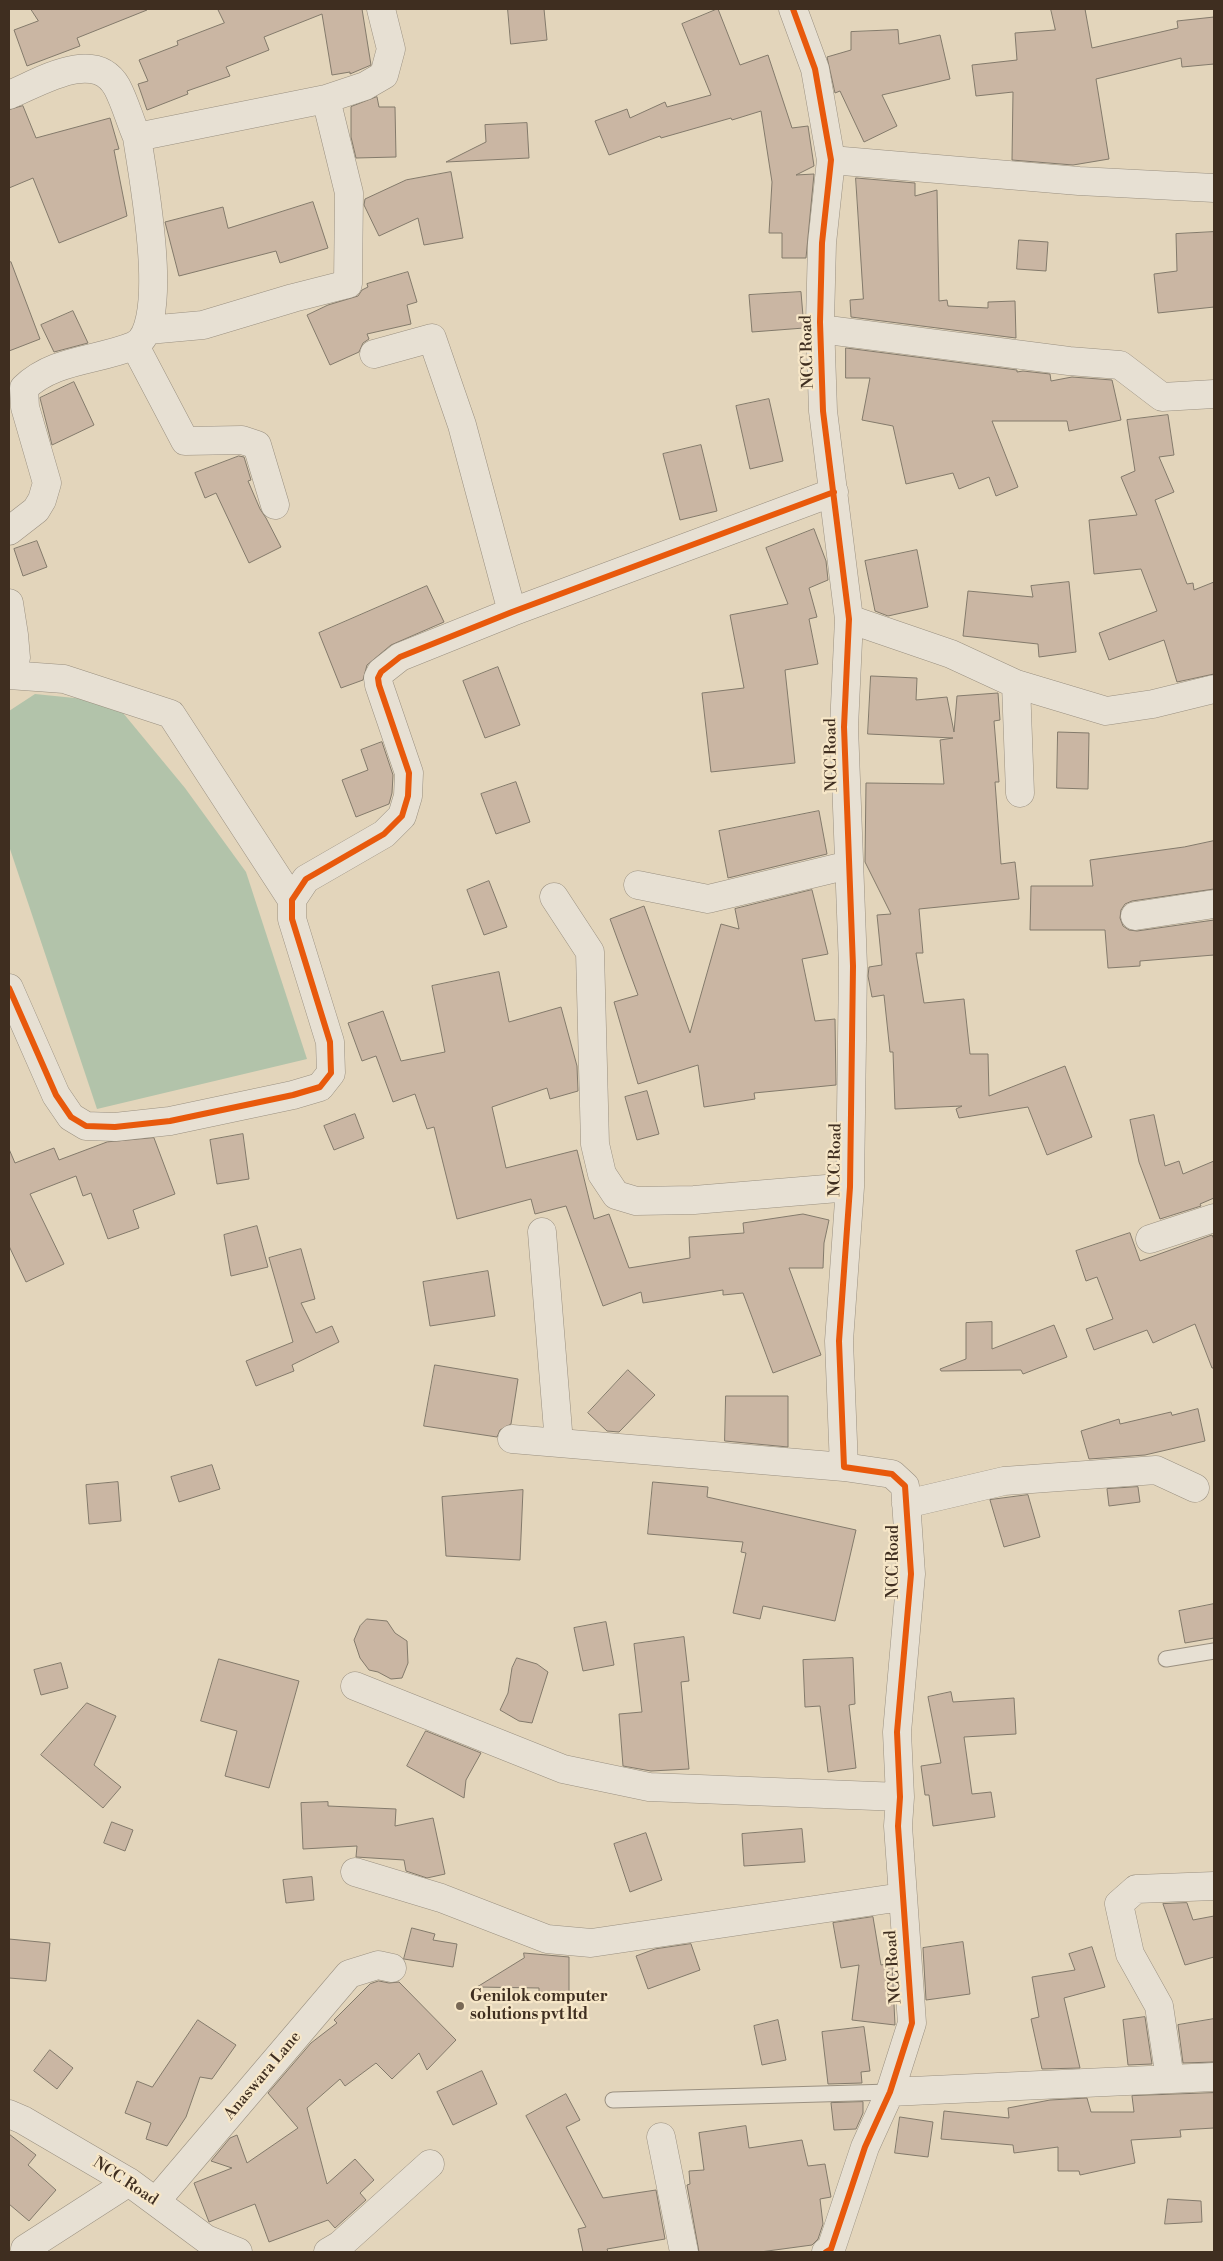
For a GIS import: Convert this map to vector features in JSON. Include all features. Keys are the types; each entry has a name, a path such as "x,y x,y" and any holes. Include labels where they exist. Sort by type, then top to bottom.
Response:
{"street":[{"path":"137,137 326,99 365,86 384,74 391,49 381,9"},
{"name":"NCC Road","path":"793,9 815,69 831,160 822,242 820,329 823,411 849,620 844,727 853,966 850,1186 839,1341 844,1468 892,1474 905,1486 910,1574 896,1732 900,1797 898,1826 912,2023 890,2092 865,2147 831,2249 826,2252"},
{"path":"9,95 70,70 91,67 106,76 116,86 137,137 153,249 151,315 141,338 185,441 242,440 257,445 275,504"},
{"path":"9,531 36,510 42,500 47,483 25,407 24,388 36,377 77,360 141,338 202,325 348,284 349,193 326,99"},
{"path":"831,160 1079,181 1214,188"},
{"path":"820,329 1059,360 1120,365 1162,397 1214,394"},
{"path":"374,354 432,338 462,425 512,612"},
{"path":"292,900 306,879 384,834 402,816 408,796 409,773 378,685 378,678 381,672 400,657 512,612 834,492"},
{"path":"9,603 16,658 9,668"},
{"path":"849,620 951,654 1016,684 1106,711 1153,704 1214,689"},
{"path":"9,674 64,679 171,714 292,900 292,919 330,1042 331,1073 320,1087 293,1095 170,1121 115,1127 86,1126 71,1117 56,1095 9,988"},
{"path":"1016,684 1020,793"},
{"path":"638,885 708,899 849,866"},
{"path":"554,897 590,952 595,1144 602,1174 616,1195 636,1201 694,1200 850,1186"},
{"path":"1135,916 1214,904"},
{"path":"1150,1239 1214,1218"},
{"path":"542,1232 559,1443"},
{"path":"512,1439 844,1468"},
{"path":"906,1504 1004,1481 1156,1470 1194,1488"},
{"path":"356,1686 563,1769 648,1787 900,1797"},
{"path":"355,1872 441,1898 547,1939 591,1943 902,1897"},
{"path":"1170,2079 1159,2006 1130,1954 1120,1904 1136,1889 1214,1886"},
{"name":"Anaswara Lane","path":"156,2201 349,1974 385,1966"},
{"path":"890,2092 1214,2076"},
{"name":"NCC Road","path":"9,2114 23,2120 128,2182 156,2201 197,2246 238,2252"},
{"path":"661,2137 684,2252"},
{"path":"328,2252 340,2245 430,2164"},
{"path":"25,2249 128,2182"}],"lane":[{"path":"1166,1659 1214,1651"},
{"path":"612,2100 890,2092"}],"shaded area":[{"path":"35,694 114,702 185,788 246,872 307,1059 97,1109 9,846 9,711"}],"building":[{"path":"31,9 147,10 77,38 80,46 27,66 14,30 38,21"},
{"path":"218,9 362,9 371,65 350,74 350,72 332,75 322,14 264,37 269,50 226,67 230,76 187,91 188,94 147,110 138,84 148,81 139,60 178,45 177,41 224,23"},
{"path":"508,9 544,9 547,40 511,44"},
{"path":"718,9 740,65 768,55 792,128 808,126 814,166 796,175 814,174 806,258 782,258 782,233 769,233 772,182 761,111 661,138 660,136 609,155 595,121 627,109 630,118 665,102 667,107 711,95 682,24"},
{"path":"1051,9 1085,9 1092,48 1178,28 1177,21 1214,17 1214,64 1182,67 1181,58 1096,79 1109,159 1073,165 1012,160 1013,92 976,96 972,65 1017,60 1015,33 1055,30"},
{"path":"898,30 899,44 940,35 950,79 882,95 897,126 864,142 840,91 835,93 827,57 851,50 851,32"},
{"path":"377,97 379,107 395,107 396,157 356,158 351,137 351,107"},
{"path":"23,106 36,138 110,118 119,149 114,150 127,216 59,243 33,178 9,188 9,110"},
{"path":"527,123 529,158 446,162 486,142 485,125"},
{"path":"451,172 463,238 424,245 418,218 379,236 364,205 365,199 406,180"},
{"path":"856,178 915,183 915,196 937,190 939,301 947,300 948,306 988,308 988,302 1015,301 1016,338 851,317 850,300 863,299"},
{"path":"313,202 328,248 280,263 276,251 179,276 165,222 223,207 228,228"},
{"path":"1214,232 1214,307 1158,313 1154,274 1177,271 1176,234"},
{"path":"1019,240 1048,242 1046,271 1017,269"},
{"path":"11,262 40,339 9,351 9,263"},
{"path":"408,272 417,302 407,305 411,324 367,334 369,339 363,343 359,352 330,365 307,315 328,305 358,296 362,290 368,287 367,284"},
{"path":"801,292 804,328 752,332 749,295"},
{"path":"73,311 88,343 54,352 41,325"},
{"path":"846,348 1017,370 1017,372 1050,374 1051,381 1072,377 1112,380 1121,420 1069,431 1067,421 992,421 1018,487 996,496 989,477 959,489 953,473 906,484 893,426 862,420 870,378 846,378"},
{"path":"74,382 94,425 52,445 40,398"},
{"path":"769,399 783,461 750,469 736,406"},
{"path":"1168,415 1174,455 1159,457 1174,492 1155,500 1187,584 1193,583 1194,590 1214,582 1214,674 1177,682 1164,640 1109,660 1099,633 1157,611 1141,569 1094,574 1089,520 1137,515 1121,477 1135,471 1127,420"},
{"path":"701,445 717,511 680,520 663,454"},
{"path":"239,456 244,457 251,480 248,481 260,509 281,547 249,563 216,493 205,498 195,473"},
{"path":"814,529 826,561 828,580 809,588 817,617 809,619 818,664 785,670 795,763 711,772 702,693 744,688 730,615 788,604 766,548"},
{"path":"37,541 47,567 23,576 14,549"},
{"path":"917,550 928,607 888,616 875,611 865,561"},
{"path":"1069,582 1076,652 1039,657 1038,644 963,636 968,591 1033,597 1031,586"},
{"path":"427,586 444,622 391,645 367,665 363,680 341,688 319,633"},
{"path":"498,667 520,725 485,738 463,681"},
{"path":"871,676 917,678 916,700 947,697 954,732 957,696 998,693 1000,720 994,721 999,782 995,782 1001,864 1015,862 1019,899 919,909 923,953 916,953 924,1003 964,999 970,1054 988,1054 989,1096 1065,1066 1092,1137 1047,1155 1028,1107 959,1118 956,1109 962,1106 895,1109 893,1052 890,1052 884,995 872,997 868,976 869,967 882,965 877,915 891,914 865,862 866,783 944,784 940,740 953,738 868,734"},
{"path":"1058,732 1089,733 1088,789 1057,788"},
{"path":"382,742 393,775 389,804 356,817 342,780 368,770 361,750"},
{"path":"516,782 530,822 496,834 481,794"},
{"path":"819,811 827,854 728,878 719,831"},
{"path":"1214,841 1214,889 1132,901 1125,904 1121,910 1120,918 1123,926 1129,930 1137,931 1214,920 1214,955 1140,961 1140,966 1108,968 1105,930 1030,930 1031,886 1093,886 1090,860"},
{"path":"489,881 507,927 484,935 467,890"},
{"path":"812,890 828,954 802,959 815,1021 835,1019 836,1085 754,1093 755,1099 704,1107 698,1065 638,1084 614,1002 638,995 610,919 644,906 690,1033 721,924 739,929 735,909"},
{"path":"499,972 509,1022 561,1007 577,1066 578,1091 550,1099 547,1088 492,1107 506,1168 577,1150 594,1219 609,1214 629,1268 690,1258 689,1237 744,1233 743,1223 803,1214 829,1220 824,1243 823,1268 789,1268 821,1355 773,1373 743,1293 723,1295 723,1290 643,1303 641,1292 603,1306 566,1206 535,1214 531,1199 457,1219 434,1127 427,1129 415,1094 393,1102 376,1056 362,1061 348,1023 383,1011 401,1061 445,1052 432,986"},
{"path":"647,1091 659,1134 637,1140 625,1097"},
{"path":"355,1114 364,1138 334,1150 324,1126"},
{"path":"1154,1115 1165,1166 1179,1161 1183,1174 1214,1161 1214,1198 1200,1204 1201,1206 1160,1219 1139,1162 1130,1120"},
{"path":"243,1134 249,1179 217,1184 210,1140"},
{"path":"154,1138 175,1194 133,1210 139,1228 108,1239 91,1193 83,1196 76,1176 30,1194 64,1264 26,1282 9,1246 9,1149 15,1163 54,1148 59,1160 107,1142"},
{"path":"257,1226 268,1267 231,1276 224,1235"},
{"path":"1130,1233 1140,1261 1212,1235 1214,1239 1214,1368 1212,1368 1195,1324 1153,1343 1147,1330 1094,1350 1086,1329 1113,1319 1097,1277 1086,1281 1076,1251"},
{"path":"301,1249 315,1299 301,1303 316,1333 332,1326 339,1342 292,1365 294,1371 256,1386 246,1361 293,1342 269,1258"},
{"path":"488,1271 495,1316 430,1326 423,1282"},
{"path":"992,1322 992,1349 1054,1325 1067,1357 1023,1374 1021,1370 941,1371 940,1369 966,1359 966,1323"},
{"path":"435,1365 518,1379 511,1424 500,1430 497,1437 424,1426"},
{"path":"628,1370 655,1395 619,1432 607,1431 588,1413"},
{"path":"726,1396 788,1396 788,1447 725,1441"},
{"path":"1198,1409 1205,1441 1145,1455 1089,1459 1081,1431 1119,1419 1120,1424 1171,1412 1172,1415"},
{"path":"212,1465 220,1489 179,1502 171,1477"},
{"path":"118,1482 121,1521 89,1524 86,1485"},
{"path":"653,1482 708,1487 707,1497 856,1530 835,1621 763,1606 760,1619 733,1613 746,1553 741,1552 743,1542 648,1534"},
{"path":"1138,1487 1140,1502 1109,1506 1107,1489"},
{"path":"523,1490 520,1560 446,1556 442,1497"},
{"path":"1028,1495 1040,1537 1004,1547 990,1500"},
{"path":"1214,1604 1214,1638 1185,1643 1179,1611"},
{"path":"367,1619 387,1621 395,1633 407,1641 408,1663 402,1678 391,1679 378,1672 369,1670 360,1658 354,1640 360,1626"},
{"path":"606,1622 614,1665 583,1671 574,1628"},
{"path":"684,1637 689,1681 681,1682 689,1769 651,1771 623,1766 619,1714 642,1712 634,1644"},
{"path":"517,1658 537,1664 548,1672 532,1723 519,1721 500,1710 508,1693 512,1668"},
{"path":"853,1658 855,1704 849,1705 856,1768 828,1772 820,1706 805,1707 803,1660"},
{"path":"219,1659 299,1681 269,1788 225,1776 237,1731 201,1721"},
{"path":"61,1663 68,1688 41,1695 34,1670"},
{"path":"951,1692 953,1702 1014,1698 1016,1734 964,1737 972,1794 991,1792 995,1817 933,1826 929,1795 925,1795 921,1766 941,1763 928,1697"},
{"path":"87,1703 116,1716 94,1765 121,1787 103,1808 41,1755"},
{"path":"426,1731 481,1753 466,1780 464,1798 407,1766"},
{"path":"328,1802 328,1806 396,1809 395,1826 433,1818 445,1874 427,1878 406,1871 404,1860 356,1857 357,1846 303,1849 301,1803"},
{"path":"112,1822 133,1830 125,1851 104,1843"},
{"path":"802,1829 805,1862 744,1866 742,1834"},
{"path":"646,1833 662,1880 630,1892 614,1844"},
{"path":"312,1877 314,1900 286,1903 283,1880"},
{"path":"1187,1903 1193,1920 1214,1916 1214,1957 1185,1965 1163,1904"},
{"path":"873,1917 881,1965 892,1963 895,2025 852,2020 859,1965 841,1968 833,1923"},
{"path":"412,1928 435,1934 433,1940 457,1944 453,1967 404,1959"},
{"path":"9,1939 50,1943 46,1981 9,1978"},
{"path":"963,1942 970,1994 926,2000 923,1948"},
{"path":"691,1944 700,1970 648,1989 636,1956 655,1949"},
{"path":"1092,1947 1105,1987 1064,1998 1080,2068 1042,2069 1031,2019 1039,2017 1032,1977 1075,1970 1069,1954"},
{"path":"524,1953 569,1957 569,1999 539,1999 539,1988 477,1987 524,1958"},
{"path":"379,1981 399,1982 456,2040 427,2070 419,2053 392,2079 376,2063 345,2086 340,2079 307,2108 327,2184 355,2159 374,2180 360,2193 366,2200 335,2228 328,2220 269,2242 255,2204 209,2222 194,2183 232,2168 211,2161 230,2138 237,2135 247,2163 298,2128 268,2093 311,2043 337,2023 334,2020 370,1984"},
{"path":"1145,2017 1152,2064 1128,2065 1123,2020"},
{"path":"1214,2019 1214,2062 1183,2063 1178,2025"},
{"path":"198,2020 236,2045 212,2079 200,2077 186,2117 167,2146 146,2139 151,2123 125,2113 137,2081 152,2087"},
{"path":"778,2020 786,2060 762,2065 754,2026"},
{"path":"864,2027 870,2071 861,2072 862,2083 828,2084 822,2032"},
{"path":"50,2050 73,2068 57,2089 34,2071"},
{"path":"482,2071 497,2104 453,2125 437,2092"},
{"path":"1214,2093 1214,2128 1180,2130 1181,2137 1131,2140 1135,2163 1080,2175 1079,2171 1058,2171 1058,2147 1014,2153 1013,2145 941,2139 944,2111 1009,2118 1008,2108 1050,2100 1087,2098 1091,2112 1134,2112 1132,2096"},
{"path":"566,2094 580,2120 566,2127 603,2198 656,2190 665,2239 607,2249 608,2252 583,2252 578,2229 586,2227 526,2116"},
{"path":"863,2102 863,2113 856,2129 834,2130 831,2103"},
{"path":"900,2117 933,2122 928,2157 895,2153"},
{"path":"746,2126 749,2148 802,2140 808,2166 825,2164 831,2197 820,2199 823,2224 818,2239 812,2245 760,2252 699,2252 687,2185 690,2184 689,2171 704,2170 699,2133"},
{"path":"9,2134 36,2155 28,2165 56,2190 29,2221 9,2204"},
{"path":"1168,2199 1201,2201 1202,2222 1165,2224"}],"cycle path":[{"path":"793,9 815,69 831,160 822,243 820,322 823,411 849,619 844,727 853,966 850,1187 839,1341 844,1467 892,1474 905,1486 911,1574 897,1732 900,1797 898,1826 912,2023 890,2092 865,2147 831,2249 826,2252"},
{"path":"9,988 56,1095 71,1117 86,1126 115,1127 170,1121 293,1095 320,1087 331,1073 330,1042 292,919 292,900 306,879 384,834 402,816 408,796 409,773 379,685 378,678 381,672 400,657 512,612 834,492"}],"place":[{"name":"Genilok computer solutions pvt ltd","path":"460,2006"}]}
